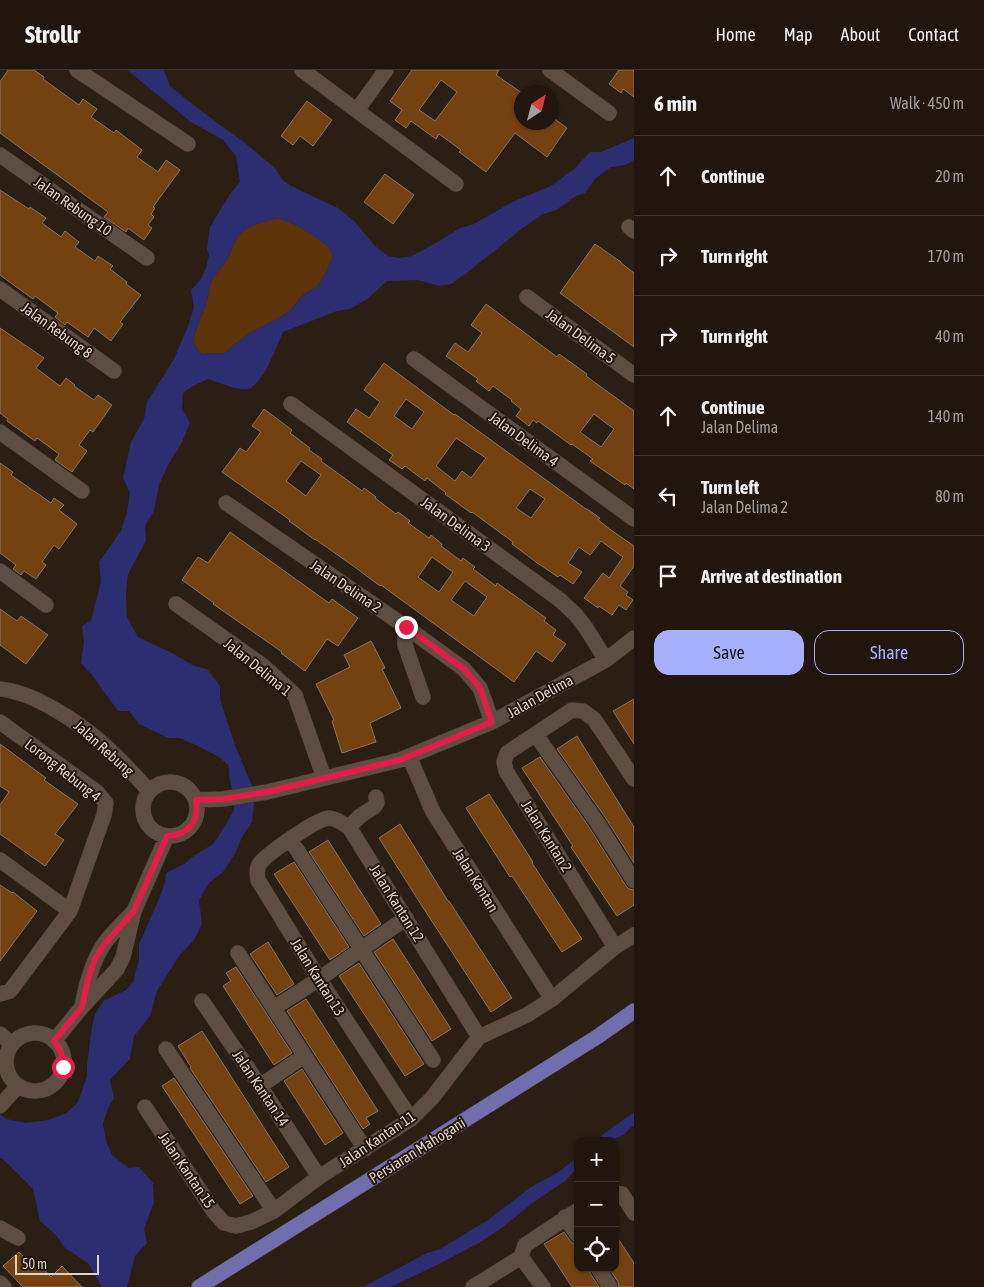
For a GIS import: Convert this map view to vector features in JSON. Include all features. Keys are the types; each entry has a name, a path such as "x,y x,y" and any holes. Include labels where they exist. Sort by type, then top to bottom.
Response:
{"main road":[{"name":"Persiaran Mahogani","path":"199,1287 634,1011"}],"street":[{"path":"76,70 188,144"},
{"path":"302,70 456,184"},
{"path":"357,110 386,70"},
{"path":"550,70 609,113"},
{"name":"Jalan Rebung 10","path":"0,155 147,258"},
{"name":"Jalan Rebung 8","path":"0,289 114,371"},
{"name":"Jalan Delima 5","path":"528,297 634,375"},
{"name":"Jalan Delima 4","path":"414,359 634,519"},
{"name":"Jalan Delima 3","path":"291,404 560,600 576,615 586,628 606,660"},
{"path":"0,432 82,491"},
{"name":"Jalan Delima 2","path":"226,503 464,669 480,688 492,722"},
{"path":"0,571 46,605"},
{"name":"Jalan Delima 1","path":"176,604 262,665 295,696 324,778"},
{"path":"406,627 406,645 423,697"},
{"name":"Jalan Delima","path":"196,800 223,799 267,792 400,760 492,722 606,660 634,638"},
{"name":"Jalan Rebung","path":"0,689 38,700 72,719 97,738 127,766 149,791"},
{"path":"634,779 594,719 583,711 572,710 536,735 597,822 634,882"},
{"name":"Lorong Rebung 4","path":"0,722 97,792 106,803 104,815 70,911"},
{"name":"Jalan Kantan 2","path":"536,735 507,753 504,762 506,771 615,947"},
{"name":"Jalan Kantan","path":"410,756 433,812 552,999"},
{"path":"165,782 175,782 184,785 196,800 196,818 191,826 184,832 167,836 159,834 152,829 147,823 143,806 149,791 156,785 165,782"},
{"path":"376,797 374,807 360,816 350,827 338,820 329,818 315,823 290,840 433,1060"},
{"name":"Jalan Kantan 12","path":"350,827 479,1038"},
{"path":"54,1041 117,969 123,957 134,911 167,836"},
{"name":"Jalan Kantan 13","path":"290,840 260,863 257,872 258,880 319,979 410,1119"},
{"path":"0,860 70,911 10,990 0,994"},
{"path":"82,1007 88,979 95,959 103,946 134,911"},
{"path":"274,1008 406,918"},
{"name":"Jalan Kantan 11","path":"236,1226 251,1222 274,1211 319,1177 410,1119 432,1098 479,1038 527,1015 552,999 615,947 634,935"},
{"path":"238,953 365,1149"},
{"name":"Jalan Kantan 14","path":"202,1001 319,1177"},
{"path":"0,1034 6,1053 7,1071 11,1079 18,1086 26,1090 36,1091 45,1089 54,1084 60,1076 63,1067 60,1048 46,1035 36,1033 18,1038 6,1053"},
{"path":"166,1049 274,1211"},
{"path":"260,1086 304,1056"},
{"path":"1,1105 18,1086"},
{"name":"Jalan Kantan 15","path":"145,1107 214,1212 224,1223 236,1226"},
{"path":"619,1194 634,1213"},
{"path":"476,1286 521,1257 525,1245 572,1213 576,1227"},
{"path":"0,1228 18,1238"},
{"path":"521,1257 543,1287"},
{"path":"601,1272 610,1287"},
{"path":"0,1282 4,1287"}],"shaded area":[{"path":"127,70 164,70 170,86 245,143 275,168 282,179 291,186 338,208 355,222 375,246 388,256 399,258 412,256 460,228 474,224 512,202 551,186 574,169 590,152 601,152 634,138 634,160 626,165 611,167 595,179 585,193 576,196 556,210 541,215 451,284 439,286 418,280 387,281 367,299 350,309 337,311 283,332 266,371 250,389 234,388 208,379 183,393 182,409 190,423 159,485 154,511 145,526 146,541 128,574 126,593 127,617 138,637 194,666 207,669 220,686 220,699 227,721 255,793 252,822 223,872 209,883 199,900 202,924 194,940 180,955 157,991 150,1016 134,1036 130,1059 110,1080 114,1098 108,1108 103,1124 106,1141 112,1155 129,1168 139,1167 153,1183 154,1202 144,1229 147,1243 135,1256 127,1287 102,1287 88,1263 65,1248 56,1235 40,1221 33,1189 0,1158 0,1114 6,1119 26,1123 48,1120 67,1113 78,1102 87,1076 95,1014 103,1001 126,990 133,982 139,959 139,944 159,899 166,873 184,864 213,844 234,810 229,766 219,757 196,745 179,738 168,738 139,724 129,711 118,711 81,663 84,642 82,626 91,620 101,582 99,562 121,531 127,512 130,493 123,478 131,442 144,419 147,402 174,359 188,326 194,307 191,290 201,279 209,255 207,249 210,227 230,194 240,182 236,156 223,140 191,122","holes":["278,218 311,234 329,248 333,256 326,273 318,286 302,296 291,310 281,317 248,334 224,353 202,354 195,346 194,336 206,304 211,281 227,260 236,240 242,232 259,223"]},
{"path":"278,218 303,229 328,246 333,256 326,273 318,286 302,296 291,310 281,317 248,334 224,353 202,354 195,346 194,336 214,277 227,260 236,240 242,232 254,225"},
{"path":"634,1112 634,1126 624,1134 618,1137 600,1137"},
{"path":"574,1160 574,1171 565,1181 477,1244 391,1287 363,1287 427,1253 440,1249 488,1220 531,1187 557,1173"}],"building":[{"path":"8,70 34,70 44,77 43,79 79,105 83,99 97,109 91,117 114,133 116,130 142,150 137,157 158,172 166,160 180,170 153,207 155,208 151,214 154,217 148,225 152,228 144,240 128,228 126,232 104,217 108,212 0,133 0,82"},
{"path":"412,70 499,70 496,75 514,87 514,130 559,130 559,122 567,128 547,157 515,133 486,172 439,134 436,139 411,121 406,128 395,120 402,110 390,101","holes":["441,80 457,92 435,121 419,110"]},
{"path":"619,70 634,70 634,97 623,89 621,93 609,84"},
{"path":"307,101 332,120 313,146 300,136 293,145 281,136"},
{"path":"385,174 414,195 393,224 364,202"},
{"path":"0,190 46,218 42,223 61,237 65,231 79,242 75,247 95,261 98,256 113,266 110,269 141,295 120,322 123,324 111,341 94,328 88,337 67,322 65,325 55,317 58,313 35,296 33,299 0,275"},
{"path":"595,244 634,273 634,347 560,293"},
{"path":"486,304 557,357 559,354 587,374 586,376 634,411 634,489 590,461 593,459 538,421 537,423 533,420 529,426 516,416 521,409 512,400 493,386 489,391 476,381 478,379 446,356 455,343 468,352 482,333 471,325","holes":["594,414 614,429 601,447 580,432"]},
{"path":"0,328 44,358 36,368 60,386 66,378 94,400 98,395 112,405 93,432 90,430 79,445 87,451 72,472 55,460 59,454 37,438 35,441 7,421 8,419 0,413"},
{"path":"384,363 600,518 598,520 634,546 634,566 620,586 628,592 626,595 633,600 626,610 619,605 612,615 584,598 603,573 609,578 623,557 601,541 590,555 579,547 568,563 582,572 573,584 560,575 558,577 512,544 513,542 445,494 427,478 425,481 405,466 402,469 389,460 393,455 347,422 356,409 369,418 380,402 364,390","holes":["406,399 424,412 412,429 394,416","456,438 486,458 471,478 462,471 455,481 436,466","530,489 545,499 531,518 516,508"]},
{"path":"264,409 292,430 290,433 310,448 309,450 322,459 321,461 362,491 364,488 396,514 398,512 410,521 408,523 429,538 431,535 442,544 441,546 461,561 463,558 475,567 473,569 496,586 497,583 546,618 544,621 556,630 553,635 566,644 552,662 536,651 514,682 222,472 240,448 246,452 261,432 252,426","holes":["301,461 321,475 306,496 286,481","432,557 453,572 439,592 418,577","465,581 487,597 474,616 451,600"]},
{"path":"0,463 13,472 11,475 51,503 54,498 64,505 59,510 77,524 59,549 54,545 42,562 46,565 36,579 24,571 21,575 13,569 16,565 0,553"},
{"path":"230,532 329,603 332,599 358,618 338,646 327,639 305,671 282,652 182,580 198,557 208,563"},
{"path":"0,609 17,621 21,616 48,635 26,664 0,645"},
{"path":"371,641 385,668 382,669 401,708 370,723 376,742 342,753 332,721 334,720 316,684 350,667 344,655"},
{"path":"634,699 634,744 613,711"},
{"path":"577,736 634,827 634,863 605,817 557,749"},
{"path":"0,744 46,778 44,780 78,804 55,834 64,840 45,866 0,834 0,805 9,792 0,786"},
{"path":"540,757 589,827 626,886 634,890 634,905 617,916 522,768"},
{"path":"489,794 582,939 562,952 512,876 510,877 466,808"},
{"path":"400,824 512,998 491,1012 379,838"},
{"path":"328,840 381,924 364,936 309,852"},
{"path":"294,862 349,947 330,960 274,874"},
{"path":"0,885 13,892 37,911 0,961"},
{"path":"393,939 451,1029 432,1041 374,952"},
{"path":"268,942 294,984 277,995 250,954"},
{"path":"359,963 424,1064 405,1076 339,976"},
{"path":"236,967 292,1053 274,1065 223,986 231,981 226,973"},
{"path":"306,999 378,1111 366,1118 370,1124 363,1129 287,1011"},
{"path":"202,1031 289,1167 266,1182 190,1068 178,1046"},
{"path":"302,1069 343,1133 325,1145 284,1081"},
{"path":"174,1078 253,1196 240,1204 162,1086"},
{"path":"564,1232 574,1244 574,1272 590,1272 599,1287 572,1287 544,1244"},
{"path":"619,1240 634,1263 634,1287 619,1287 612,1272 619,1272"},
{"path":"19,1252 32,1266 37,1262 51,1277 62,1266 82,1287 23,1287 3,1266"}],"route":[{"path":"63,1067 60,1048 54,1041 82,1007 88,979 95,959 103,946 134,911 167,836 184,832 196,818 196,800 223,799 267,792 400,760 492,722 480,688 464,669 406,627"}]}
